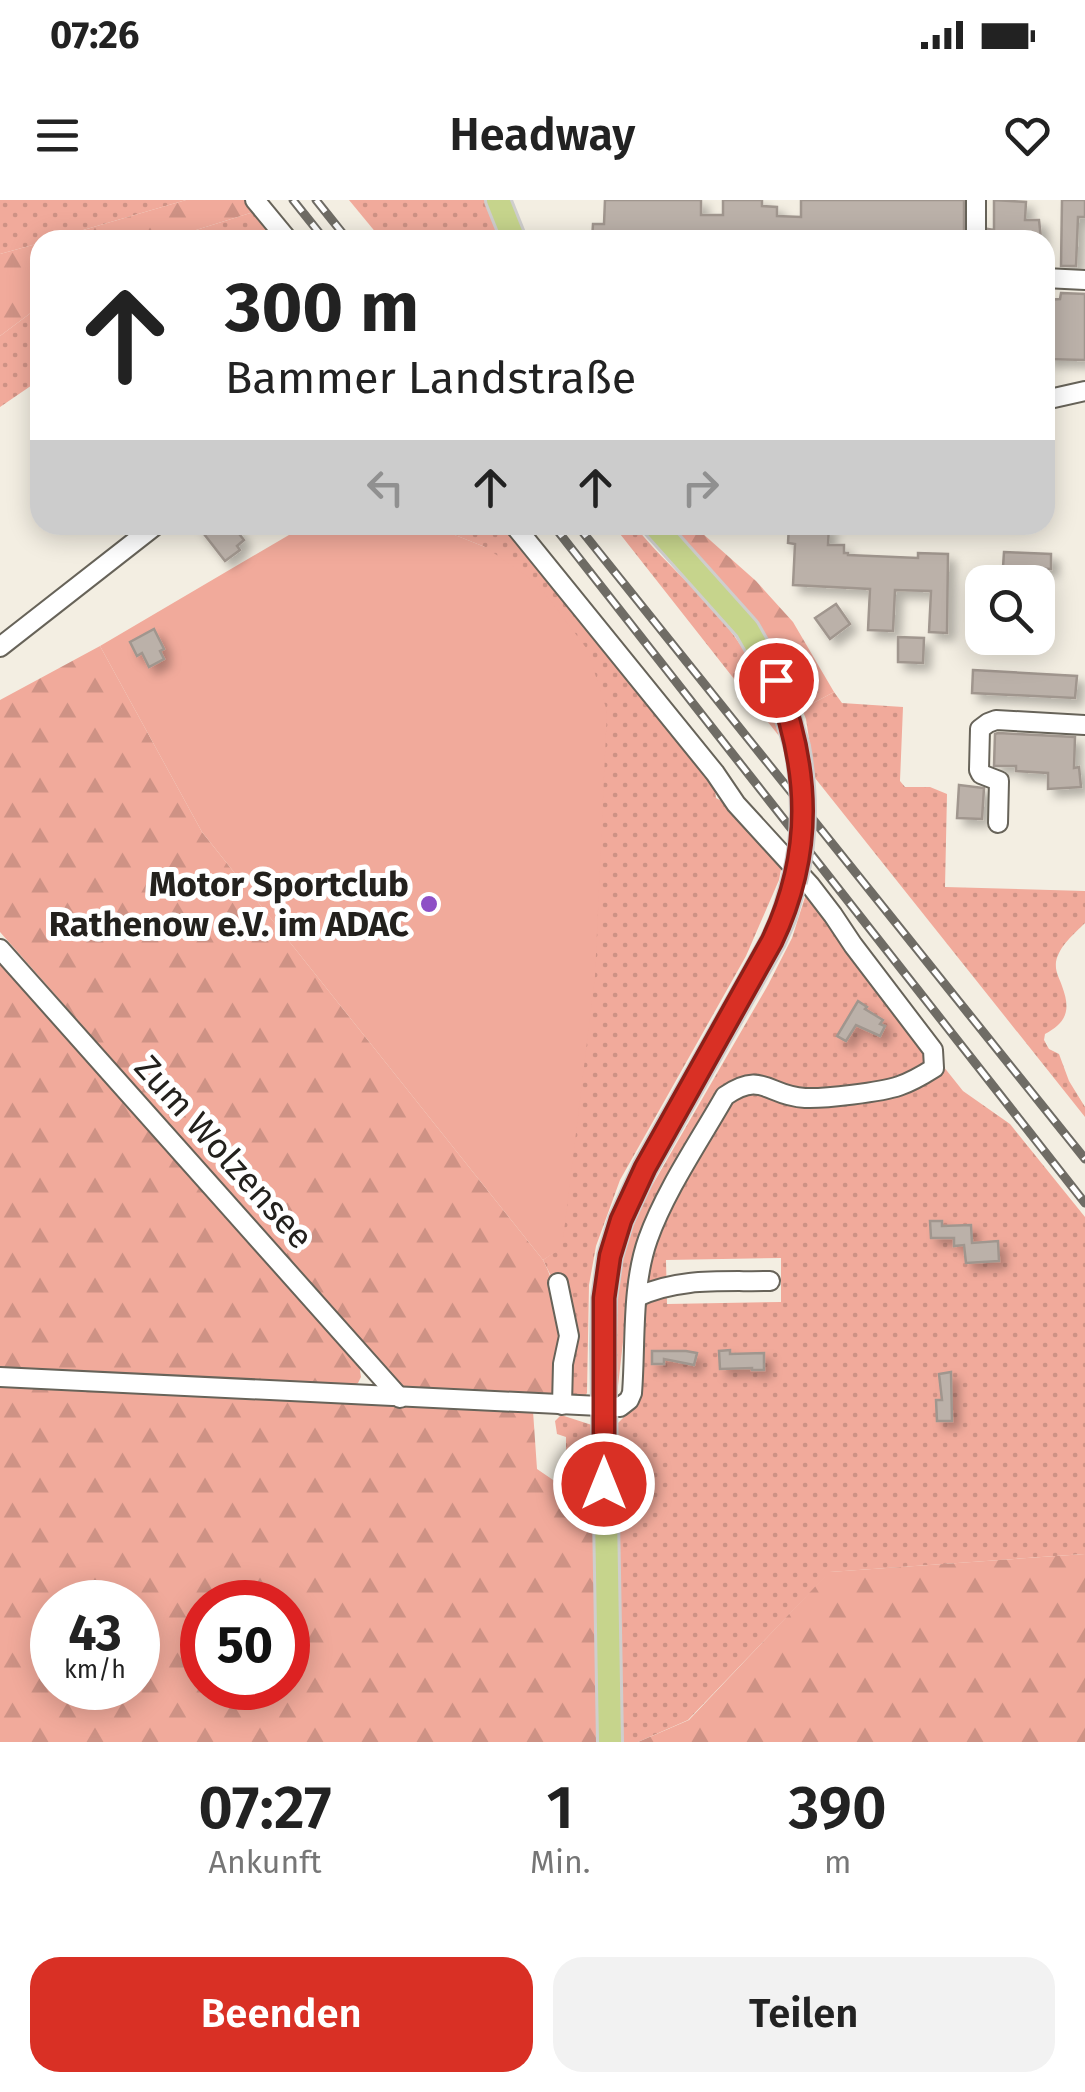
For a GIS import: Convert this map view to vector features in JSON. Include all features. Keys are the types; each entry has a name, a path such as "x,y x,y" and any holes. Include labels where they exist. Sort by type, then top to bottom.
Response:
{"main road":[{"path":"498,200 510,230"},
{"path":"610,1742 603,1408 604,1298 610,1256 621,1220 645,1168 784,916 802,841 804,803 797,747 776,680 747,628 663,535"}],"street":[{"path":"256,200 280,230"},
{"path":"976,200 976,230"},
{"path":"1055,278 1085,280"},
{"path":"1055,398 1085,391"},
{"path":"0,647 143,535"},
{"path":"0,1378 620,1408 632,1392 637,1297 647,1242 725,1096 742,1084 758,1082 786,1095 808,1098 896,1088 934,1068 933,1050 810,885 736,804 522,535"},
{"path":"998,823 999,782 979,770 980,729 996,720 1085,724"},
{"name":"Zum Wolzensee","path":"0,949 400,1398"},
{"path":"637,1297 682,1282 770,1281"},
{"path":"558,1282 569,1336 563,1364 562,1405"}],"green space":[{"path":"0,200 186,200 83,230 30,230 30,246 0,254"},
{"path":"186,200 251,200 260,210 196,230 83,230"},
{"path":"349,200 489,200 502,230 374,230"},
{"path":"260,210 275,230 196,230"},
{"path":"30,246 30,314 0,336 0,254"},
{"path":"30,314 30,386 0,407 0,336"},
{"name":"Motor Sportclub Rathenow e.V. im ADAC","path":"289,535 455,535 485,547 537,583 587,649 607,711 595,976 562,1248 543,1260 202,832 100,646"},
{"path":"455,535 513,535 714,781 716,798 727,804 782,864 779,880 746,956 620,1180 596,1246 589,1285 585,1396 559,1396 555,1284 543,1260 562,1247 485,547"},
{"path":"621,535 643,535 731,632 759,680 779,736"},
{"path":"676,535 704,535 756,581 793,622 834,692 802,709 761,633 724,586"},
{"path":"100,646 202,832 543,1260 559,1310 559,1396 409,1390 390,1375 0,932 0,700"},
{"path":"834,692 842,703 903,707 900,781 905,787 930,787 947,794 945,887 1085,891 1085,923 1064,946 1056,962 1065,994 1065,1014 1044,1040 1049,1049 1059,1054 1085,1107 1085,1117 815,778 802,709"},
{"path":"806,894 963,1091 1010,1124 1085,1217 1085,1554 830,1572 688,1720 638,1742 618,1742 611,1430 640,1401 641,1343 629,1289 617,1395 612,1396 615,1294 622,1252 646,1196 792,938","holes":["781,1258 781,1302 667,1304 666,1260"]},
{"path":"0,957 359,1364 358,1383 349,1387 0,1374"},
{"path":"0,1382 533,1411 537,1469 559,1484 583,1487 597,1507 603,1742 0,1742"},
{"path":"561,1415 595,1426 597,1465 588,1472 566,1466 566,1437 557,1434 555,1421"},
{"path":"1085,1554 1085,1742 638,1742 689,1720 829,1572"}],"building":[{"path":"605,200 701,200 701,215 723,215 723,200 762,200 762,206 777,207 777,216 801,217 801,200 964,200 964,230 593,230 593,224 604,224"},
{"path":"994,200 1026,202 1025,220 1039,220 1040,230 994,230"},
{"path":"1062,200 1085,200 1085,217 1078,217 1076,266 1061,266"},
{"path":"1061,293 1085,294 1085,360 1055,359 1055,299 1060,299"},
{"path":"205,535 240,535 244,540 237,546 240,550 225,561"},
{"path":"788,535 829,535 828,545 844,545 848,555 918,558 918,553 948,554 947,633 929,632 931,591 895,590 893,631 868,630 870,589 793,585 795,544 788,543"},
{"path":"1004,552 1051,554 1051,565 1003,565"},
{"path":"836,604 850,624 830,639 815,618"},
{"path":"154,629 164,649 160,651 164,659 149,667 130,642"},
{"path":"898,637 924,638 923,663 898,662"},
{"path":"973,670 1077,676 1075,698 972,693"},
{"path":"998,733 1075,737 1074,768 1079,767 1081,787 1048,789 1048,773 994,766"},
{"path":"959,785 984,788 982,819 957,818"},
{"path":"858,1001 883,1020 880,1024 885,1026 880,1036 856,1025 846,1041 837,1036"},
{"path":"930,1221 942,1221 942,1226 971,1225 972,1243 998,1241 999,1261 966,1263 964,1245 954,1246 954,1238 931,1238"},
{"path":"730,1350 730,1354 764,1353 764,1370 720,1369 719,1351"},
{"path":"652,1351 697,1353 694,1365 664,1359 664,1364 652,1364"},
{"path":"951,1372 952,1421 937,1421 936,1400 942,1400 939,1374"}],"railway":[{"path":"293,200 317,230"},
{"path":"316,200 340,230"},
{"path":"561,535 1085,1203"},
{"path":"585,535 1085,1159"}],"place":[{"name":"Motor Sportclub Rathenow e.V. im ADAC","path":"429,904"}],"route":[{"path":"604,1484 604,1298 610,1256 621,1220 645,1168 772,941 797,871 803,786 791,721 776,680"}]}
